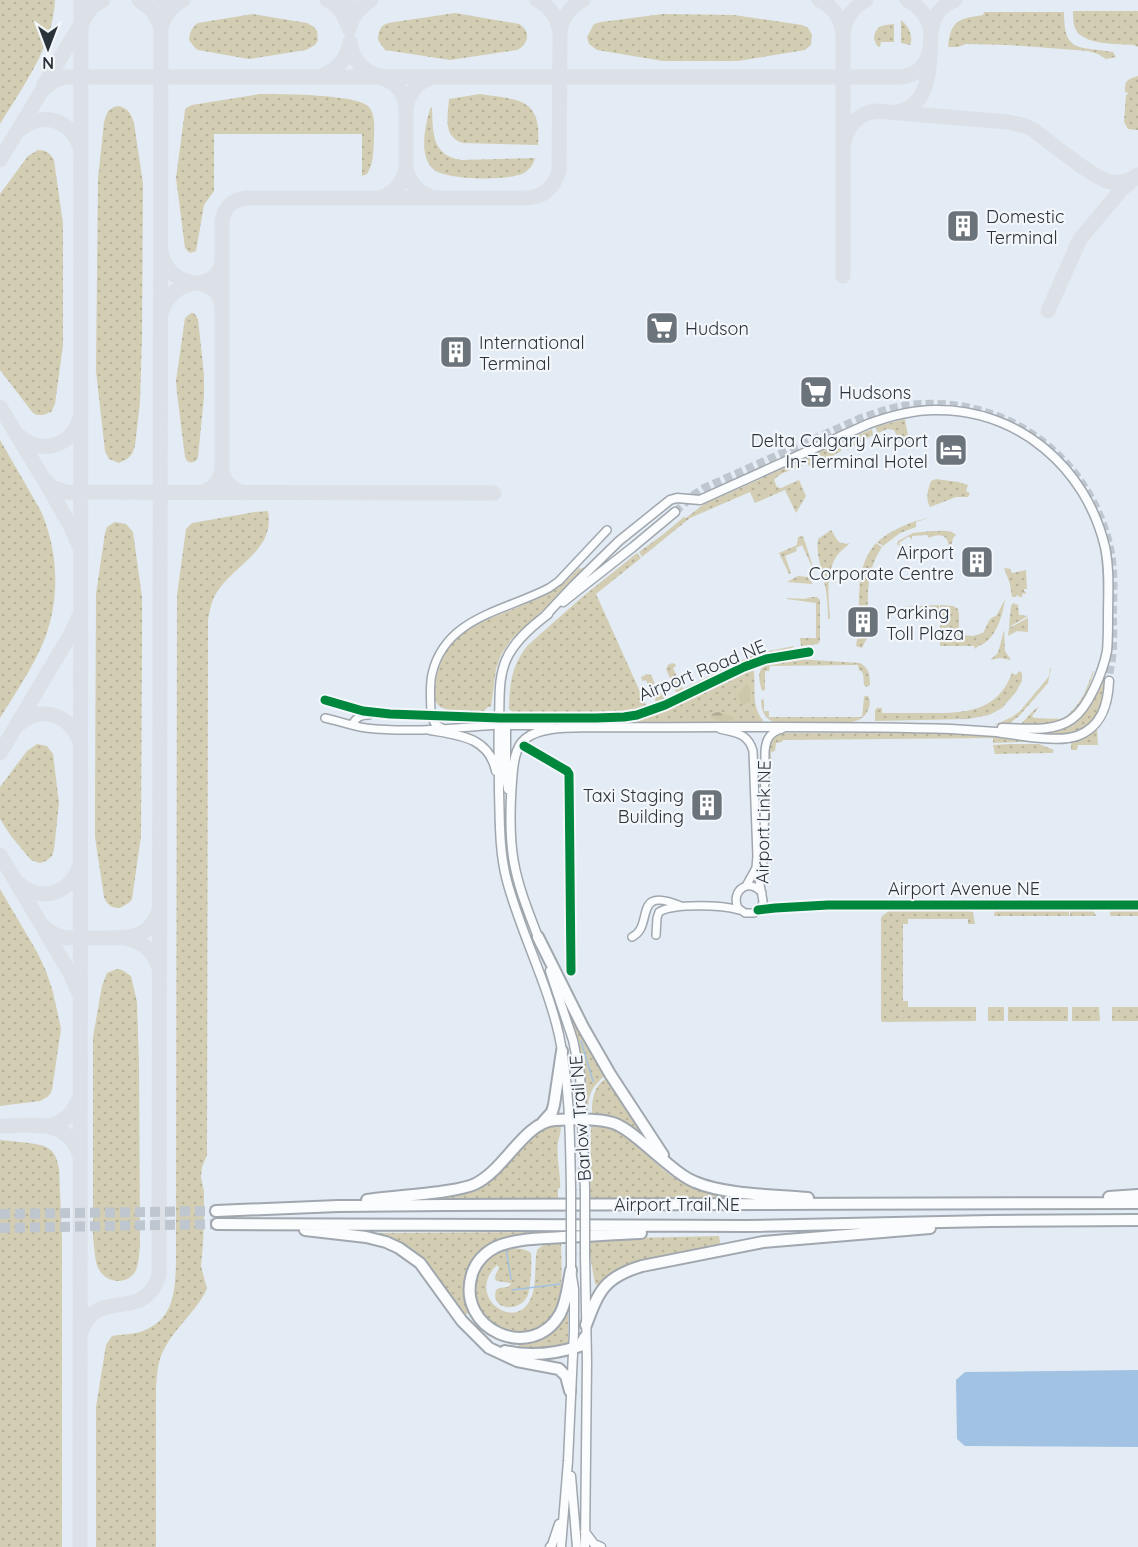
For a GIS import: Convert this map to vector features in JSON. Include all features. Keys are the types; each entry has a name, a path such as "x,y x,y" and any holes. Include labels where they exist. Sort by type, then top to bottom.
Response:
{"highway":[{"path":"538,937 583,1027 610,1074 669,1165"},
{"path":"338,1206 345,1202 455,1190 476,1184 498,1168 529,1132 543,1123 552,1112 562,1051"},
{"path":"543,1123 555,1120 583,1120 605,1121 620,1126 678,1173 692,1181 724,1190 900,1204"},
{"path":"1043,1204 1138,1195"},
{"name":"Airport Trail NE","path":"216,1210 338,1206 1138,1203"},
{"name":"Airport Trail NE","path":"217,1224 746,1226 1138,1220"},
{"path":"481,1340 496,1348 526,1355 580,1346 596,1298 602,1289 615,1276 642,1266 763,1242 917,1230 990,1221"},
{"path":"239,1224 345,1233 376,1239 399,1248 420,1263 462,1320 489,1348 508,1358 528,1364 560,1369 566,1376 570,1391"},
{"path":"571,1270 561,1313 548,1328 537,1334 524,1338 502,1336 486,1326 474,1311 469,1292 474,1270 485,1254 504,1244 532,1239 746,1226"}],"main road":[{"name":"Airport Road NE","path":"501,723 499,687 505,662 520,639 619,541 670,500 676,498 700,500 868,424 893,416 934,410 964,412 985,417 1029,437 1043,447 1070,474 1088,502 1099,527 1107,556 1108,643 1104,661 1083,708 1074,718 1049,728 977,730"},
{"name":"Airport Road NE","path":"545,616 633,548 675,512"},
{"name":"Airport Road NE","path":"596,727 912,728 977,730 1033,737 1075,737 1089,729 1101,716 1107,701 1109,681"},
{"path":"431,716 435,729 476,741 488,753 495,768 500,800"},
{"path":"510,807 501,723 596,727"},
{"name":"Barlow Trail NE","path":"501,723 501,856 513,901 547,994 562,1051 570,1120 573,1348 568,1461 561,1547"},
{"name":"Barlow Trail NE","path":"585,1547 587,1362 585,1189 580,1074 561,999 518,881 514,862 510,807 515,759 523,741 544,730 596,727"},
{"path":"568,1461 577,1547"},
{"path":"550,1547 563,1512"},
{"path":"585,1532 594,1544 602,1547"}],"street":[{"path":"431,716 432,674 442,650 453,636 471,622 549,588 559,581 607,530"},
{"name":"Airport Road NE","path":"325,700 363,711 501,723 637,715 665,705 755,663 777,656 809,652"},
{"path":"352,725 361,716 390,714"},
{"path":"325,718 378,729 435,729 501,723"},
{"name":"Airport Link NE","path":"714,728 744,735 753,751 758,856 756,868 746,886"},
{"name":"Airport Link NE","path":"763,895 759,879 765,856 766,744 773,732 787,728"},
{"path":"754,784 759,788 761,832 765,839"},
{"path":"656,935 659,912 664,909 681,906 718,906 750,914 762,906 763,895 756,887 746,886 718,906"},
{"path":"736,895 736,904 741,911"},
{"name":"Airport Avenue NE","path":"763,895 772,903 790,907"},
{"path":"632,937 641,930 644,916 652,902 658,900 681,906"},
{"name":"Airport Avenue NE","path":"758,910 828,905 1138,905"}],"shaded area":[{"path":"0,0 55,0 49,34 43,50 0,124"},
{"path":"1073,11 1138,11 1138,47 1086,39 1076,30"},
{"path":"984,12 1064,12 1067,35 1071,42 1083,48 1113,52 1116,57 1106,59 1088,51 1008,45 966,44 948,47 951,31 958,22 983,15"},
{"path":"455,13 519,24 527,34 526,41 517,50 450,60 385,50 378,40 380,30 388,23"},
{"path":"253,14 307,23 317,31 318,40 315,45 306,50 249,59 198,50 189,40 194,26 198,23"},
{"path":"663,14 734,15 802,25 808,28 812,35 811,45 805,50 738,61 663,61 597,50 589,44 587,37 594,24"},
{"path":"901,20 910,31 910,45 901,43"},
{"path":"894,24 894,42 881,42 880,47 877,46 874,39 878,29"},
{"path":"1138,76 1138,130 1128,129 1124,122 1126,95 1128,94 1125,92 1125,85 1129,79"},
{"path":"260,94 335,97 350,99 369,107 373,114 374,127 371,166 367,174 362,176 362,134 214,134 214,191 204,205 196,251 190,253 185,248 176,178 185,110 192,105"},
{"path":"480,94 516,100 531,109 536,118 538,145 463,143 456,140 449,131 447,119 449,99"},
{"path":"119,106 129,112 134,123 143,184 140,402 135,446 132,454 119,463 109,459 105,451 96,371 98,179 104,122 108,111"},
{"path":"431,107 434,134 439,148 444,153 461,160 535,158 532,165 524,173 516,176 491,178 449,175 432,168 424,148 425,131"},
{"path":"38,150 48,152 54,160 63,224 63,345 55,404 51,412 43,415 33,413 0,370 0,194 28,156"},
{"path":"194,313 198,319 204,375 198,457 192,462 187,461 185,457 176,381 185,318"},
{"path":"905,419 910,447 901,445 894,430 887,429 878,433 875,427"},
{"path":"872,429 873,435 847,450 843,441"},
{"path":"0,440 43,516 52,546 55,592 50,623 41,648 0,718"},
{"path":"841,442 843,448 841,451 822,462 809,466 805,458"},
{"path":"800,461 802,466 783,473 774,480 777,487 781,488 799,480 806,496 796,513 785,490 755,503 750,492 690,518 642,557 639,552 704,504"},
{"path":"936,479 968,485 966,491 970,493 968,497 956,497 930,507 928,491 931,481"},
{"path":"268,511 269,525 259,548 221,586 214,597 208,620 207,1155 201,1177 204,1192 204,1215 201,1266 207,1289 196,1307 169,1340 158,1366 156,1547 96,1547 96,1407 106,1345 112,1336 140,1332 160,1321 170,1304 175,1284 177,595 186,529 192,523"},
{"path":"929,518 916,522 916,527 900,533 883,546 877,542 901,527 915,521"},
{"path":"115,522 126,524 133,532 142,597 141,836 132,899 120,908 110,906 104,897 95,837 96,594 105,533 107,527"},
{"path":"831,530 840,542 850,543 836,557 830,571 828,587 830,619 828,619 827,595 819,560 818,539"},
{"path":"932,531 954,533 956,535 951,547 948,547 945,537 939,535 929,538 927,535 912,536 912,540 909,536 899,543 901,547 897,544 898,541 913,533"},
{"path":"803,536 815,573 802,545 796,548 797,551 785,556 791,573 789,574 779,553 797,545 798,537"},
{"path":"876,543 882,547 874,562 870,577 868,609 859,609 863,566"},
{"path":"637,553 641,558 596,594 646,705 656,702 646,680 642,681 641,677 647,674 651,675 658,691 665,696 664,702 623,713 516,715 509,709 511,683 518,661 527,646"},
{"path":"585,567 585,570 569,586 511,640 501,655 496,669 491,707 484,711 451,711 436,702 435,688 439,665 449,648 462,635 495,616 551,592 579,568"},
{"path":"1004,568 1011,569 1013,573 1026,570 1027,589 1024,589 1026,594 1023,593 1022,597 1017,595 1012,597"},
{"path":"798,576 808,577 813,584 787,582"},
{"path":"812,597 820,600 820,641 818,644 801,646 800,638 816,638 816,603 787,598"},
{"path":"1005,599 997,627 985,642 975,649 974,646 940,646 940,605 953,606 958,609 959,635 973,636 983,633 990,619 997,615"},
{"path":"1013,603 1018,605 1019,615 1028,616 1009,627 1011,606"},
{"path":"939,605 939,611 901,610 903,607"},
{"path":"1028,618 1028,632 1017,631 1008,636 1009,628"},
{"path":"859,628 868,628 867,638 862,648 856,646"},
{"path":"1004,630 1005,651 1011,660 1000,658 990,660 998,653"},
{"path":"794,646 791,650 762,657 681,694 676,692 666,669 668,665 675,664 673,668 683,689 755,654"},
{"path":"782,659 860,663 868,672 870,685 866,687 864,685 863,674 858,665 770,666 769,671 765,671 765,690 762,691 759,677 762,668"},
{"path":"753,667 755,701 763,720 761,723 629,723 628,720 665,709"},
{"path":"1051,668 1048,683 1019,716 1010,723 994,725 1020,711 1049,676"},
{"path":"1019,671 1022,673 1022,681 1016,692 1002,708 989,715 968,719 875,721 877,708 882,708 882,713 930,713 968,711 979,708 998,696 1012,673 1016,675"},
{"path":"1094,671 1083,700 1077,710 1064,718 1075,708"},
{"path":"1099,680 1104,681 1102,702 1091,724 1083,729 1064,734 1033,733 1068,725"},
{"path":"865,696 868,696 870,701 867,712 863,717 860,719 852,722 774,722 764,714 761,701 764,700 764,711 769,711 769,717 862,717"},
{"path":"1039,707 1032,716 1034,718 1062,719 1049,723 1019,726 1035,709"},
{"path":"1097,728 1098,745 1078,745 1077,750 1071,750 1071,742 1085,737"},
{"path":"784,733 955,733 1038,742 993,743 993,738 783,740 776,743 775,751 771,752 771,769 768,769 768,746 773,738"},
{"path":"37,744 47,746 53,754 59,803 54,850 52,856 40,863 31,860 0,819 0,787 27,751"},
{"path":"1039,744 1054,750 1052,753 995,754 993,745"},
{"path":"0,889 46,971 61,1029 50,1094 40,1101 0,1106"},
{"path":"995,909 1069,909 1069,916 994,916"},
{"path":"1070,909 1093,910 1096,916 1070,916"},
{"path":"1138,909 1138,916 1110,915 1113,910"},
{"path":"890,910 969,910 973,912 975,924 968,924 968,919 908,919 908,924 903,924 903,1001 908,1001 908,1007 976,1007 976,1021 882,1022 881,918"},
{"path":"117,969 131,976 137,1002 140,1246 133,1275 118,1281 108,1278 98,1268 93,1238 93,1037 102,986 107,973"},
{"path":"562,994 606,1075 591,1092 587,1115 573,1030"},
{"path":"988,1007 1004,1007 1004,1021 988,1021"},
{"path":"1008,1007 1068,1007 1068,1021 1008,1021"},
{"path":"1072,1007 1099,1007 1100,1021 1072,1021"},
{"path":"1112,1007 1138,1007 1138,1021 1112,1021"},
{"path":"607,1078 645,1138 617,1119 592,1114 596,1089"},
{"path":"561,1124 558,1143 560,1188 558,1198 441,1198 440,1196 457,1193 546,1125"},
{"path":"593,1124 621,1133 680,1181 701,1189 739,1195 738,1198 590,1198 591,1126"},
{"path":"0,1140 46,1147 53,1152 59,1168 62,1240 62,1547 0,1547"},
{"path":"549,1232 549,1235 479,1253 465,1281 466,1304 469,1312 464,1316 422,1259 372,1235 372,1233"},
{"path":"719,1236 721,1247 630,1265 612,1273 598,1285 595,1284 590,1256 590,1239"},
{"path":"561,1241 562,1278 558,1302 546,1322 533,1330 509,1333 502,1331 486,1319 478,1308 474,1295 476,1278 484,1262 490,1256 505,1249 521,1249 531,1253 531,1275 527,1297 518,1305 506,1307 497,1302 496,1290 511,1284 495,1279 499,1268 497,1265 488,1277 486,1288 489,1299 505,1312 515,1312 524,1308 533,1293 537,1250 545,1244"},
{"path":"568,1307 568,1345 545,1350 518,1351 519,1342 531,1341 554,1331"}],"green space":[{"path":"745,685 750,688 750,702 742,705 738,696"},
{"path":"718,712 735,719 723,721 711,717 711,714"}],"water":[{"path":"1138,1370 1138,1447 965,1446 957,1439 956,1380 965,1372"}],"waterway":[{"path":"581,1041 593,1081"},
{"path":"506,1249 511,1279"},
{"path":"512,1290 560,1284"}],"taxiway":[{"path":"80,1547 81,0"},
{"path":"44,85 87,14 93,6 103,0"},
{"path":"139,0 152,10 160,25"},
{"path":"81,1333 88,1319 98,1310 142,1299 152,1290 159,1275 161,0"},
{"path":"162,24 170,10 183,0"},
{"path":"327,0 339,8 349,29 357,12 371,0"},
{"path":"349,0 349,24"},
{"path":"537,0 546,5 552,13 560,32 567,13 583,0"},
{"path":"819,0 836,14 843,34"},
{"path":"843,276 843,34 850,14 866,0"},
{"path":"907,0 923,13 931,32 938,12 955,0"},
{"path":"222,469 222,221 227,208 237,200 247,198 527,198 538,196 551,186 559,171 560,32"},
{"path":"897,112 909,108 918,100 923,91 929,68 931,32"},
{"path":"323,75 341,63 350,42 359,64 379,76"},
{"path":"0,160 41,92 53,81 64,77 899,77 919,70 928,58 929,52"},
{"path":"382,78 399,89 406,108 414,89 431,78"},
{"path":"406,108 406,168"},
{"path":"843,147 853,123 863,115 876,111 1008,122 1026,126 1035,131 1104,180 1122,182 1138,175"},
{"path":"18,131 36,121 54,121 69,129 80,147"},
{"path":"382,197 398,186 406,168 414,186 431,197"},
{"path":"1048,311 1080,239 1122,189 1133,180"},
{"path":"162,256 174,275 195,283 183,286 174,292 162,311"},
{"path":"221,303 213,290 199,283 208,281 214,276 222,262"},
{"path":"0,407 43,478 52,487 65,492 494,493"},
{"path":"19,436 37,445 54,445 70,436 80,418"},
{"path":"201,493 215,484 220,478 222,469 224,478 229,484 243,493"},
{"path":"46,483 78,544"},
{"path":"0,753 72,632 78,618"},
{"path":"19,724 37,715 54,715 68,724 79,740"},
{"path":"0,855 41,924 58,936 66,938 131,937 145,931 159,910"},
{"path":"17,882 35,892 52,893 68,884 79,867"},
{"path":"44,929 71,975 78,992"},
{"path":"125,938 137,942 151,952 159,968"},
{"path":"47,1126 67,1117 79,1098"},
{"path":"0,1126 36,1125 57,1129 74,1142 79,1154"}],"tunnel":[{"path":"675,512 704,488 861,418 915,404 956,405 988,413 1017,425 1043,442 1066,463 1085,488 1100,517 1110,548 1113,574 1113,648 1109,681"},
{"path":"0,1214 216,1211"},
{"path":"0,1228 217,1224"}],"cycle path":[{"path":"325,700 363,711 390,714 500,718 624,717 665,705 744,667 766,659 809,652"},
{"path":"524,746 569,774 571,971"},
{"path":"758,910 828,905 1138,905"}],"place":[{"name":"Domestic Terminal","path":"963,226"},
{"name":"Hudson","path":"662,328"},
{"name":"International Terminal","path":"456,352"},
{"name":"Hudsons","path":"816,392"},
{"name":"Delta Calgary Airport In-Terminal Hotel","path":"951,450"},
{"name":"Airport Corporate Centre","path":"977,562"},
{"name":"Parking Toll Plaza","path":"863,622"},
{"name":"Taxi Staging Building","path":"707,805"}]}
